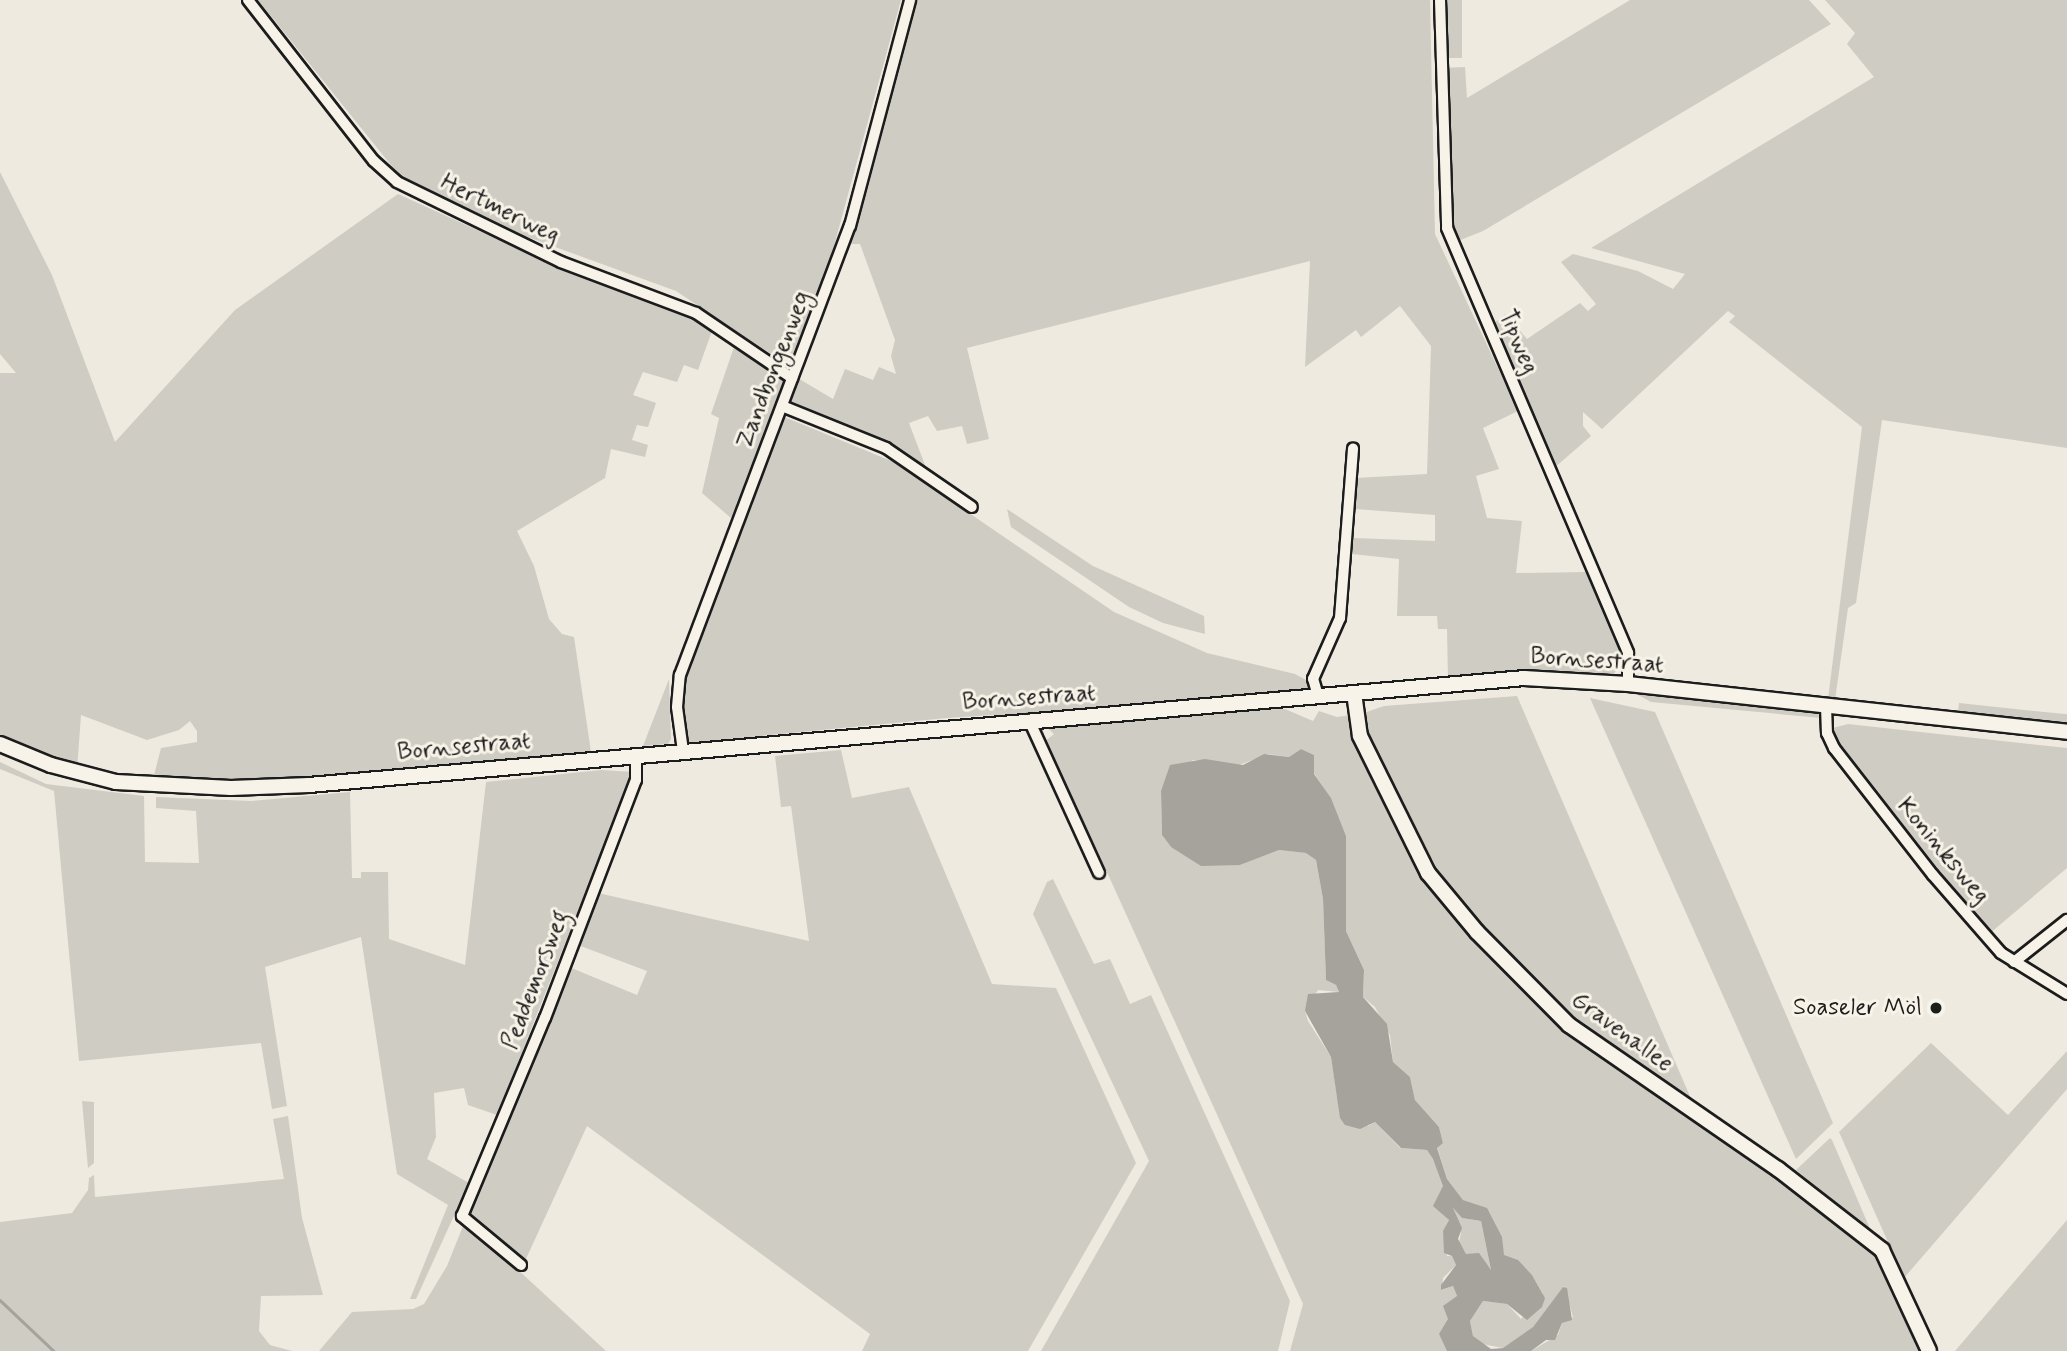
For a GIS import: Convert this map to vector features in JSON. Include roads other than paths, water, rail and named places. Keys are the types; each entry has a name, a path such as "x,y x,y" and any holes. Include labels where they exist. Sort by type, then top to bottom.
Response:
{"street":[{"name":"Hertmerweg","path":"248,0 374,161 397,182 561,262 686,308 792,378"},
{"name":"Zandbongenweg","path":"682,751 677,707 680,675 850,226 910,0"},
{"name":"Tipweg","path":"1440,0 1447,228 1628,653 1628,684"},
{"path":"782,406 886,448 972,507"},
{"path":"1318,696 1312,679 1340,618 1353,448"},
{"name":"Bornsestraat","path":"0,744 51,765 116,782 205,788 309,785 1524,678 1628,684 2067,732"},
{"name":"Gravenallee","path":"1354,693 1360,736 1428,873 1477,932 1569,1025 1778,1169 1882,1250 1929,1351"},
{"name":"Koninksweg","path":"1826,706 1827,733 1834,748 1933,875 2014,962 2067,994"},
{"path":"1029,720 1099,873"},
{"name":"Peddemorsweg","path":"521,1265 463,1216 631,792 636,755"},
{"path":"2014,962 2067,920"}],"waterway":[{"path":"0,1300 54,1351"}],"place":[{"name":"Soaseler Möl","path":"1936,1008"}]}
